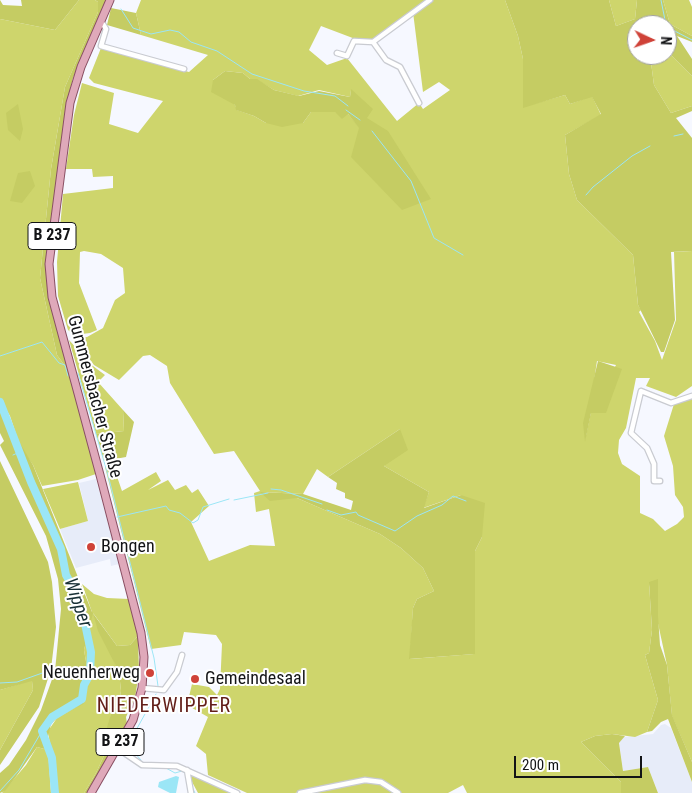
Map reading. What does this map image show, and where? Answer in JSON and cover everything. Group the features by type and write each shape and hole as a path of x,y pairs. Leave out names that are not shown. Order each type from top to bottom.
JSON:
{"main road":[{"name":"Gummersbacher Straße","path":"91,793 133,720 142,688 145,662 141,633 61,335 50,281 51,245 70,103 76,78 110,0"}],"street":[{"path":"336,53 347,56 354,41 373,42 430,0"},
{"path":"101,20 106,29 101,46 184,68"},
{"path":"373,42 386,60 400,66 419,103"},
{"path":"660,481 654,481 654,464 647,448 631,433 641,391 671,402 692,396"},
{"path":"142,688 164,690 177,672 182,656"},
{"path":"117,748 142,765 177,766 237,793"},
{"path":"187,770 191,793"},
{"path":"300,793 365,780 382,782 398,793"}],"shaded area":[{"path":"96,479 119,564 111,566 110,559 76,568 60,529 88,521 79,483"},
{"path":"665,724 671,728 692,782 692,793 658,793 648,767 623,771 619,742 624,737 653,734 661,725"}],"green space":[{"path":"0,0 3,5 22,6 21,0 79,0 55,30 0,19"},
{"path":"79,0 95,0 98,2 98,12 65,87 51,169 40,278 57,355 68,370 96,474 78,480 42,486 33,465 20,446 10,416 0,399 0,19 55,30"},
{"path":"95,0 107,0 73,78 66,106 47,262 48,294 68,370 57,355 40,278 51,169 65,87 98,12 98,2"},
{"path":"141,0 428,0 373,40 358,40 321,26 309,50 327,65 347,58 397,121 419,103 423,109 450,90 439,82 423,92 413,12 430,0 505,0 518,36 523,59 523,107 565,95 570,104 592,96 601,115 565,135 569,174 577,200 633,255 638,305 641,310 639,312 655,341 662,360 676,320 674,252 692,251 692,386 676,397 646,386 650,378 636,378 626,428 619,440 618,453 622,464 640,476 640,513 653,519 665,531 677,524 684,517 683,507 675,495 673,466 664,436 674,404 692,399 692,762 672,716 667,665 649,582 652,630 649,653 645,655 658,700 647,732 635,737 612,734 595,736 581,742 621,782 621,793 467,793 463,785 448,793 399,793 382,781 365,778 295,793 247,793 208,775 206,754 196,746 208,717 187,705 192,684 209,687 217,695 220,689 222,644 216,635 184,632 181,645 151,649 105,467 113,465 122,491 156,472 161,481 148,490 168,480 175,490 186,485 192,493 198,489 209,506 191,522 209,561 250,545 275,546 269,509 256,512 254,493 260,491 234,451 214,454 170,383 167,366 150,355 143,356 119,380 94,365 85,353 78,338 87,337 103,328 115,300 125,293 123,268 101,254 80,252 79,283 97,330 74,335 68,330 58,296 57,262 63,194 113,188 113,176 93,177 92,169 66,169 74,115 82,83 114,93 109,124 138,133 163,101 94,83 89,78 101,48 189,72 208,55 141,35 136,13","holes":["225,71 243,73 250,79 257,80 274,90 298,96 319,90 350,97 351,90 367,118 360,128 348,114 335,112 311,112 303,123 266,123 237,110 235,105 213,80","597,361 616,365 591,412 585,440","400,429 384,466 429,492 423,508 461,495 482,537 475,551 474,654 410,659 413,608 417,599 434,591 423,568 401,548 380,534 297,498 261,492 303,494 317,469 328,477"]},
{"path":"505,0 609,0 616,26 627,22 627,65 651,65 654,85 671,113 692,106 692,111 676,118 692,138 692,251 671,252 675,320 664,352 661,352 638,305 633,255 577,200 569,174 565,135 601,114 592,97 570,104 565,95 523,108 523,59 518,36"},
{"path":"609,0 637,0 635,15 627,15 627,22 616,26"},
{"path":"637,0 663,0 667,15 635,15"},
{"path":"663,0 689,0 692,7 692,36 677,28 677,15 667,15"},
{"path":"111,8 136,13 141,35 107,25"},
{"path":"677,28 692,36 692,42 677,36"},
{"path":"677,36 692,59 692,76 677,61"},
{"path":"677,61 692,76 692,106 671,113 654,85 651,65 677,65"},
{"path":"225,71 243,73 250,79 257,79 274,90 299,96 319,91 350,97 351,89 373,109 367,118 388,131 431,199 402,210 351,157 359,128 348,114 342,119 335,112 311,112 303,123 282,127 266,123 254,116 236,110 235,105 211,92 213,80"},
{"path":"18,104 23,129 20,141 8,130 6,113"},
{"path":"30,171 35,186 22,203 10,201 18,173"},
{"path":"69,340 93,366 105,375 98,382 123,410 124,431 96,434"},
{"path":"598,361 622,369 606,413 591,413 585,442 583,423"},
{"path":"0,410 33,465 93,613 84,650 89,679 83,704 57,718 51,724 48,737 44,741 48,750 37,747 5,791 0,793 0,773 9,765 26,740 41,710 55,671 61,609 58,579 46,536 0,445 4,441 0,433"},
{"path":"123,410 134,422 126,457 104,461 96,434 124,431"},
{"path":"400,429 408,450 384,466 429,492 424,508 461,495 485,503 482,537 475,551 475,654 409,659 413,608 417,599 434,591 423,568 401,548 380,534 297,498 270,501 260,492 303,494 351,510 353,501 345,498 345,493 336,489 337,483 328,477"},
{"path":"0,461 48,562 52,582 56,627 51,669 39,707 0,765 0,750 33,690 32,681 0,690"},
{"path":"78,482 88,521 60,529 43,489"},
{"path":"658,579 660,645 667,665 672,715 692,762 692,782 668,719 661,722 652,731 647,732 658,700 645,655 649,653 652,630 649,582"},
{"path":"82,584 94,594 107,598 129,599 138,636 130,645 117,646 93,613 119,672 121,691 119,702 111,714 108,747 84,793 57,793 48,731 57,718 82,704 89,679 84,650 92,612"},
{"path":"93,614 117,646 130,645 138,636 139,672 135,698 126,717 127,724 87,793 84,793 108,747 104,737 111,714 119,702 121,691 119,672 98,631"},
{"path":"32,680 33,690 0,750 0,690"},
{"path":"612,734 625,736 619,743 623,771 648,767 658,793 621,793 621,782 581,742 595,736"},
{"path":"37,747 48,750 51,793 2,793 26,765"},
{"path":"191,773 233,793 198,793 191,780"},
{"path":"365,782 380,784 394,793 306,793"}],"water":[{"path":"176,776 179,777 176,793 170,793 158,787 159,782"}],"waterway":[{"path":"661,0 664,15"},
{"path":"121,9 133,28 151,34 170,30 179,32 191,42 217,51 252,74 304,91 335,96 348,106"},
{"path":"677,32 692,40"},
{"path":"346,110 360,120"},
{"path":"372,131 411,181 434,238 463,255"},
{"path":"674,136 683,134"},
{"path":"586,195 593,187 632,156 650,146"},
{"path":"0,356 42,342 59,363 65,365 68,376"},
{"path":"78,373 108,475 154,658 158,686"},
{"name":"Wipper","path":"0,402 31,482 61,549 66,575 74,589 84,619 91,652 90,674 84,685 82,699 52,717 42,731 52,758 55,793"},
{"name":"Wipper","path":"13,455 20,452"},
{"path":"271,489 281,490 322,504"},
{"path":"234,500 268,493"},
{"path":"327,510 341,515 356,512 358,515 395,531 417,516 442,505 453,496 466,501"},
{"path":"117,517 166,506 169,510 180,513 193,523 198,520 203,507 229,499"},
{"path":"59,670 87,679"},
{"path":"0,683 17,682 48,671"},
{"path":"141,760 132,750 129,743 156,694"},
{"path":"0,791 19,770 42,731"},
{"path":"152,768 166,768 175,773 182,771 185,773"},
{"path":"192,787 195,793"}],"place":[{"name":"Bongen","path":"91,547"},
{"name":"Neuenherweg","path":"150,673"},
{"name":"Gemeindesaal","path":"195,679"}],"district":[{"name":"NIEDERWIPPER","path":"164,707"}]}
